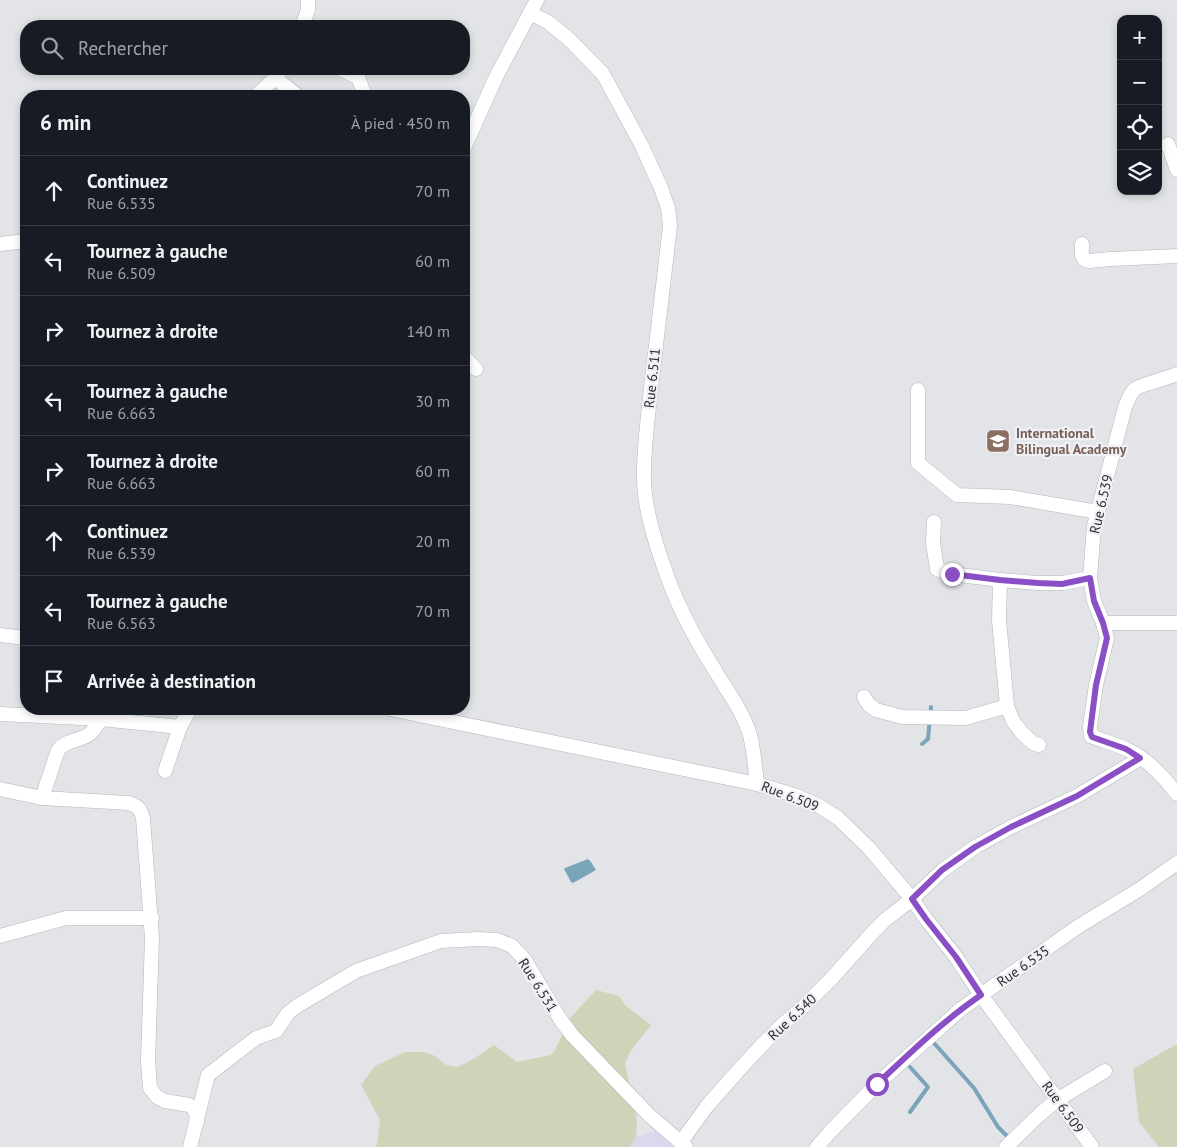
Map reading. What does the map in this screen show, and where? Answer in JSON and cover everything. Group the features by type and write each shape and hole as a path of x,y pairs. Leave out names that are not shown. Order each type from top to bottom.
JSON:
{"street":[{"path":"304,20 308,10 308,0"},
{"path":"470,135 496,77 537,0"},
{"name":"Rue 6.511","path":"530,13 548,22 570,40 603,74 642,146 668,208 670,226 645,447 644,484 650,516 672,589 692,633 742,714 750,734 757,784"},
{"path":"262,90 276,75"},
{"path":"280,75 293,90"},
{"path":"354,75 358,77 362,90"},
{"path":"1168,144 1177,170"},
{"path":"0,244 20,242"},
{"path":"1082,244 1082,256 1086,261 1177,256"},
{"path":"470,363 476,369"},
{"name":"Rue 6.539","path":"1140,758 1126,749 1092,737 1090,732 1096,685 1107,638 1094,601 1090,578 1094,526 1125,407 1130,395 1136,387 1177,374"},
{"path":"918,390 918,463 957,495 1010,496 1098,512"},
{"path":"934,522 933,543 937,569 952,574 1038,583 1062,584 1090,578"},
{"path":"1000,580 999,620 1007,706 1012,721 1022,734 1033,743 1039,745"},
{"path":"1103,623 1177,623"},
{"path":"0,635 20,637"},
{"path":"864,697 876,710 902,717 966,718 1007,706"},
{"path":"0,714 20,715"},
{"path":"20,715 101,719 180,727"},
{"path":"165,771 180,727 187,715"},
{"name":"Rue 6.509","path":"419,715 757,784 820,806 838,818 869,848 912,899 956,957 981,995 1092,1147"},
{"path":"42,798 58,750 66,743 86,736 93,731 101,719"},
{"path":"1140,758 1165,780 1177,794"},
{"name":"Rue 6.540","path":"684,1145 707,1106 736,1072 832,978 885,920 912,899 942,870 975,847 1011,827 1077,796 1140,758"},
{"path":"0,789 42,798 129,803 140,809 143,818 152,918 148,1061 150,1088 157,1097 165,1101 189,1105 193,1108 196,1113 197,1122 190,1147"},
{"name":"Rue 6.535","path":"817,1147 877,1084 961,1009 1079,926 1177,863"},
{"path":"0,936 66,918 152,918"},
{"name":"Rue 6.531","path":"197,1122 208,1075 256,1038 276,1031 288,1013 297,1006 356,971 441,941 478,939 497,940 512,946 525,960 560,1019 572,1035 649,1115 684,1145"},
{"path":"1006,1147 1057,1100 1105,1071"}],"shaded area":[{"path":"665,1128 685,1147 629,1147 636,1137"}],"green space":[{"path":"596,990 619,996 626,1006 651,1025 630,1052 625,1063 637,1119 636,1137 629,1147 375,1147 377,1145 380,1120 361,1085 375,1066 405,1052 424,1052 435,1056 446,1065 458,1067 494,1045 517,1062 551,1055 570,1018"},
{"path":"1177,1044 1177,1147 1159,1147 1139,1122 1133,1069"}],"water":[{"path":"588,859 596,870 573,883 571,882 564,869"}],"waterway":[{"path":"922,744 928,739 931,707"},
{"path":"934,1043 974,1088 998,1127 1008,1137"},
{"path":"910,1067 928,1087 910,1112"}],"place":[{"name":"International Bilingual Academy","path":"998,441"}],"route":[{"path":"877,1084 944,1023 981,995 956,957 912,899 942,870 975,847 1011,827 1077,796 1140,758 1126,749 1091,736 1090,726 1096,685 1107,638 1094,601 1090,578 1062,584 1000,580 952,574"}]}
